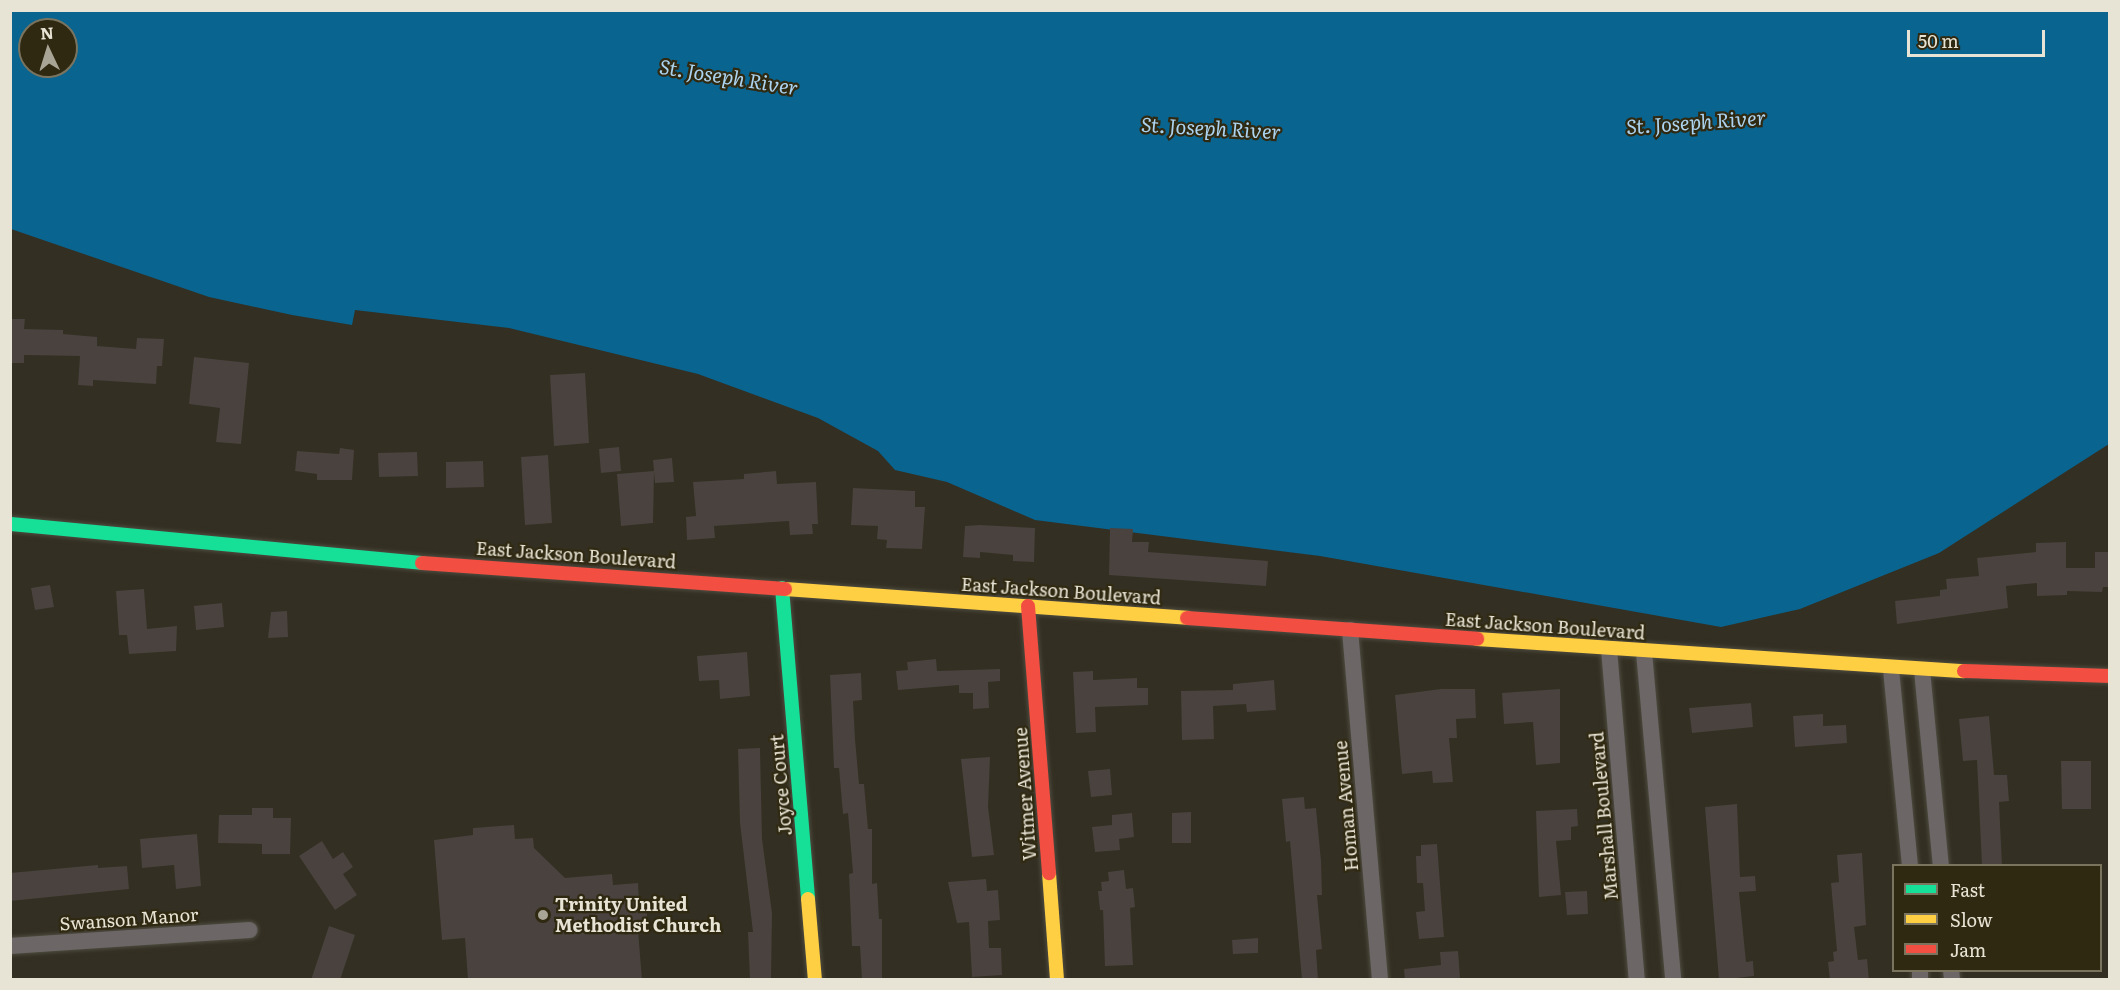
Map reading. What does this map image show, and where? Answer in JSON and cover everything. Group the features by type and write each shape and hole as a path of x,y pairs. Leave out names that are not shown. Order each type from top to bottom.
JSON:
{"main road":[{"name":"East Jackson Boulevard","path":"10,524 196,544 1644,652 1891,669 2109,676"},
{"name":"Joyce Court","path":"782,588 815,980"},
{"name":"Witmer Avenue","path":"1028,606 1057,980"}],"street":[{"name":"Homan Avenue","path":"1350,630 1380,980"},
{"name":"Marshall Boulevard","path":"1609,649 1637,980"},
{"path":"1644,652 1673,980"},
{"path":"1891,669 1910,864"},
{"path":"1922,670 1941,864"},
{"name":"Swanson Manor","path":"10,946 249,930"}],"water":[{"name":"St. Joseph River","path":"11,11 2109,11 2109,444 1939,553 1800,609 1721,627 1320,556 1035,520 947,482 895,470 878,451 818,418 698,374 509,328 355,310 352,325 209,297 11,229"}],"building":[{"path":"10,319 25,319 24,329 63,330 63,334 97,337 97,346 136,349 137,338 164,339 162,366 157,366 156,384 93,380 93,386 78,385 80,356 24,355 24,363 10,363"},
{"path":"194,357 249,363 241,444 216,442 220,408 189,404"},
{"path":"585,373 589,443 554,446 550,375"},
{"path":"619,447 621,471 601,473 599,449"},
{"path":"340,448 354,450 352,480 317,480 317,474 295,471 297,451 339,454"},
{"path":"417,452 418,476 379,477 378,453"},
{"path":"548,455 552,523 525,525 521,457"},
{"path":"672,458 674,482 655,483 653,460"},
{"path":"483,461 484,487 446,488 446,462"},
{"path":"654,471 653,523 621,526 617,474"},
{"path":"776,471 777,484 816,482 818,524 812,524 813,534 790,535 789,521 714,526 715,538 687,540 686,517 696,516 693,482 744,479 744,474"},
{"path":"853,488 915,491 915,507 925,507 922,549 886,548 887,540 877,539 878,526 851,525"},
{"path":"965,526 1035,528 1034,562 1013,561 1013,555 980,552 980,558 963,557"},
{"path":"1110,528 1133,529 1132,542 1149,542 1148,552 1268,561 1266,586 1109,575"},
{"path":"2066,542 2066,568 2095,568 2095,552 2109,552 2109,587 2103,587 2102,592 2067,591 2067,595 2037,596 2037,583 2006,586 2008,608 1897,624 1895,601 1940,596 1940,590 1947,589 1946,579 1979,576 1977,558 2036,552 2036,543"},
{"path":"50,585 54,607 35,610 31,588"},
{"path":"144,589 147,629 177,626 176,651 129,654 127,635 119,635 116,591"},
{"path":"222,603 224,627 196,630 194,606"},
{"path":"287,611 288,637 268,638 271,612"},
{"path":"747,652 750,696 720,699 719,680 699,681 697,656"},
{"path":"936,659 937,671 1000,669 1000,681 988,682 989,708 973,709 973,693 959,693 959,685 898,690 896,671 908,670 907,662"},
{"path":"1093,671 1093,680 1137,678 1137,688 1148,688 1148,705 1095,707 1096,732 1076,733 1073,672"},
{"path":"861,673 862,700 853,701 855,739 859,784 864,784 868,829 872,829 872,884 877,883 879,919 882,919 882,980 862,980 860,946 852,946 849,874 853,873 848,813 843,814 839,768 834,768 830,675"},
{"path":"1274,680 1276,710 1247,712 1246,704 1213,706 1214,739 1182,740 1181,691 1233,690 1233,684"},
{"path":"1441,689 1475,689 1476,718 1456,719 1457,738 1449,738 1453,782 1433,783 1432,771 1402,774 1395,695"},
{"path":"1560,689 1560,763 1536,765 1533,722 1504,724 1502,693"},
{"path":"1751,703 1753,727 1692,733 1689,708"},
{"path":"1823,714 1823,726 1846,725 1847,743 1795,747 1793,716"},
{"path":"1989,716 1994,775 2007,775 2009,801 1999,802 2002,864 1982,864 1977,760 1963,761 1959,719"},
{"path":"760,748 762,839 772,913 771,980 750,980 748,932 753,932 740,823 738,749"},
{"path":"990,757 988,807 994,855 972,857 961,759"},
{"path":"2061,761 2091,761 2091,809 2062,809"},
{"path":"1110,769 1112,795 1091,797 1088,771"},
{"path":"1304,797 1305,809 1316,808 1321,861 1322,895 1317,895 1322,949 1316,950 1318,980 1302,980 1290,841 1286,842 1282,799"},
{"path":"1737,804 1740,877 1755,876 1756,891 1739,892 1746,962 1753,961 1754,976 1719,980 1705,807"},
{"path":"252,808 273,808 273,818 291,818 290,854 262,854 262,844 218,843 219,815 252,815"},
{"path":"1577,809 1578,826 1571,827 1571,840 1556,841 1561,895 1539,897 1536,811"},
{"path":"1191,812 1191,843 1172,843 1172,813"},
{"path":"1132,813 1134,837 1119,839 1120,850 1095,852 1092,827 1112,825 1112,815"},
{"name":"Trinity United Methodist Church","path":"514,825 515,839 533,838 534,848 565,878 612,874 613,885 638,883 639,901 646,900 648,929 638,930 642,980 468,980 465,938 442,940 434,840 473,835 473,828"},
{"path":"197,834 201,886 176,889 174,865 142,868 140,839"},
{"path":"322,841 333,859 343,852 353,867 343,874 357,895 335,910 299,856"},
{"path":"1437,844 1444,937 1419,939 1416,912 1425,911 1423,883 1417,883 1416,856 1421,856 1421,845"},
{"path":"1862,853 1866,925 1854,927 1858,960 1867,959 1869,980 1830,980 1828,962 1834,961 1833,952 1837,951 1831,883 1839,882 1837,855"},
{"path":"98,865 98,868 127,866 129,889 10,901 10,873"},
{"path":"1124,870 1126,889 1133,888 1135,907 1130,908 1133,965 1105,966 1103,910 1100,910 1098,891 1102,891 1101,882 1109,881 1108,872"},
{"path":"986,879 987,891 998,890 1000,920 988,921 989,948 1001,948 1002,975 972,977 969,922 957,923 948,882"},
{"path":"1587,891 1588,914 1567,915 1565,892"},
{"path":"329,926 355,935 340,980 311,980"},
{"path":"1258,938 1258,953 1233,954 1232,940"},
{"path":"1458,951 1460,978 1405,980 1404,969 1441,965 1440,952"}],"traffic: fast":[{"path":"10,524 422,563"},
{"path":"782,588 808,899"}],"traffic: slow":[{"path":"785,589 1187,618"},
{"path":"1477,639 1964,671"},
{"path":"1049,873 1057,980"},
{"path":"808,899 815,980"}],"traffic: jam":[{"path":"422,563 785,589"},
{"path":"1028,606 1049,873"},
{"path":"1187,618 1477,639"},
{"path":"1964,671 2110,676"}],"place":[{"name":"Trinity United Methodist Church","path":"543,915"}]}
